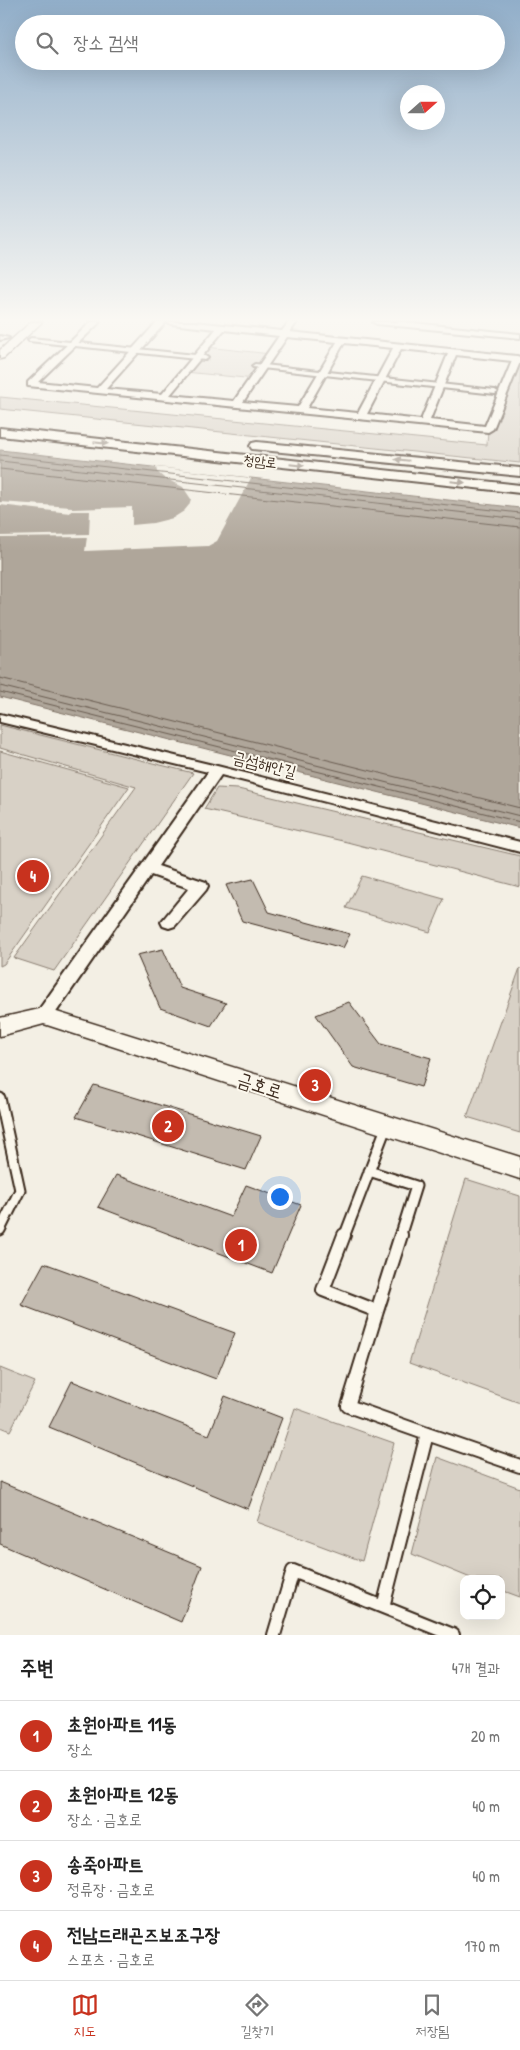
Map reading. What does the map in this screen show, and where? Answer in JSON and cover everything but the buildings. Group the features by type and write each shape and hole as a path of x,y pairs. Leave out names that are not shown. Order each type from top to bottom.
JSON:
{"main road":[{"path":"0,419 166,436"},
{"name":"청암로","path":"0,432 520,489"},
{"name":"청암로","path":"244,444 520,472"}],"street":[{"path":"178,398 488,429 501,398"},
{"path":"237,404 240,398"},
{"path":"301,410 308,398"},
{"path":"361,416 370,398"},
{"path":"424,423 434,398"},
{"name":"금섬해안길","path":"0,718 217,770 520,847"},
{"path":"0,1028 44,1016 217,770"},
{"path":"148,868 200,886 170,922"},
{"name":"금호로","path":"44,1016 520,1168"}],"lane":[{"path":"0,1098 20,1190 0,1230"},
{"path":"377,1311 323,1290 387,1125"},
{"path":"370,1171 416,1186 348,1406 520,1466"},
{"path":"383,1607 427,1434"},
{"path":"274,1635 293,1571 453,1635"}],"shaded area":[{"path":"0,398 487,445 488,429 502,398 520,398 520,463 0,409"},
{"path":"0,725 193,773 54,971 14,958 136,787 0,748"},
{"path":"0,751 129,787 4,964 0,966"},
{"path":"217,788 238,789 520,856 520,887 347,842 204,809"},
{"path":"362,876 444,899 430,932 346,908"},
{"path":"520,968 520,1133 467,1117"},
{"path":"466,1179 520,1196 520,1403 409,1363"},
{"path":"0,1368 35,1382 10,1431 0,1427"},
{"path":"295,1408 394,1443 362,1561 257,1522"},
{"path":"437,1457 520,1488 520,1597 505,1591 505,1575 463,1575 412,1554"}],"water":[{"path":"0,450 520,508 520,828 0,697"}],"pier":[{"path":"156,467 251,478 217,541 208,546 85,551 87,537 0,538 0,536 89,534 90,511 71,511 70,513 0,505 0,502 72,507 72,509 132,507 132,525 153,523 173,518 184,511 191,499 183,487 164,478 157,472"}],"place":[{"name":"전남드래곤즈보조구장","path":"33,876"},
{"name":"송죽아파트","path":"315,1085"},
{"name":"초원아파트 12동","path":"168,1126"},
{"name":"초원아파트 11동","path":"241,1245"}]}
